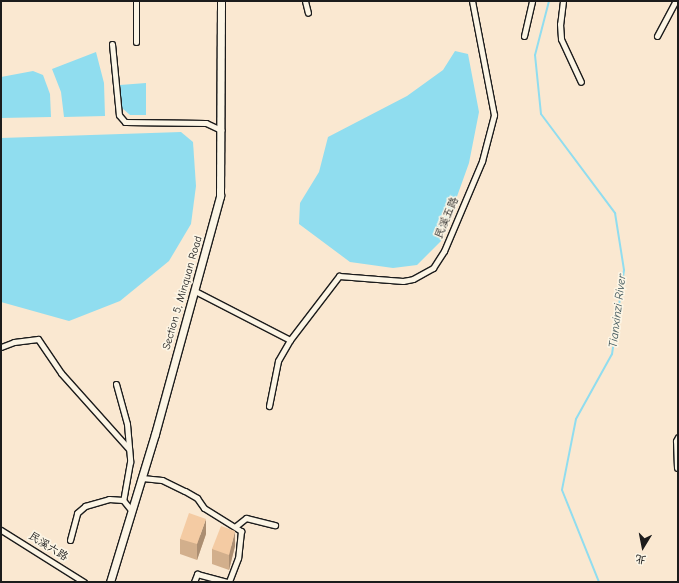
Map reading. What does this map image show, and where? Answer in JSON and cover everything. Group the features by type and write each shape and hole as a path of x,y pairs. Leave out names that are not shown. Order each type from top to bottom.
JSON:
{"street":[{"path":"136,1 136,42"},
{"name":"Section 5, Minquan Road","path":"110,582 142,478 195,291 220,196 221,1"},
{"path":"305,1 308,13"},
{"name":"民溪五路","path":"269,406 278,361 290,340 339,276 402,281 413,279 433,268 444,251 482,161 494,115 472,1"},
{"path":"524,36 532,1"},
{"path":"563,1 560,24 561,39 581,82"},
{"path":"658,36 676,1"},
{"path":"112,44 119,116 125,122 206,123 221,130"},
{"path":"195,291 290,340"},
{"path":"1,347 14,342 38,339 61,373 129,449"},
{"path":"116,384 124,411 130,462 123,500"},
{"path":"677,468 676,441 678,437"},
{"path":"142,478 162,480 185,491 197,498 204,508 236,526 241,531 240,547 229,582"},
{"path":"70,540 77,513 85,506 109,499 123,500 132,511"},
{"path":"236,526 246,518 275,525"},
{"name":"民溪六路","path":"1,530 84,582"},
{"path":"194,582 197,574 226,582"}],"water":[{"path":"455,51 468,54 479,112 469,163 441,241 417,265 393,268 350,262 299,224 300,203 319,172 328,137 407,96 443,70"},
{"path":"96,52 104,83 105,116 64,117 61,92 52,69"},
{"path":"33,71 43,75 50,94 51,117 1,118 1,77"},
{"path":"146,83 146,115 130,115 122,108 120,85"},
{"path":"181,132 193,142 196,186 191,224 169,261 120,301 69,321 1,302 1,138"}],"building":[{"path":"189,513 206,519 197,544 180,539"},
{"path":"221,526 235,531 229,555 212,549"}],"waterway":[{"name":"Tianxinzi River","path":"549,1 535,55 541,114 615,213 624,270 612,354 576,419 562,490 599,582"}]}
